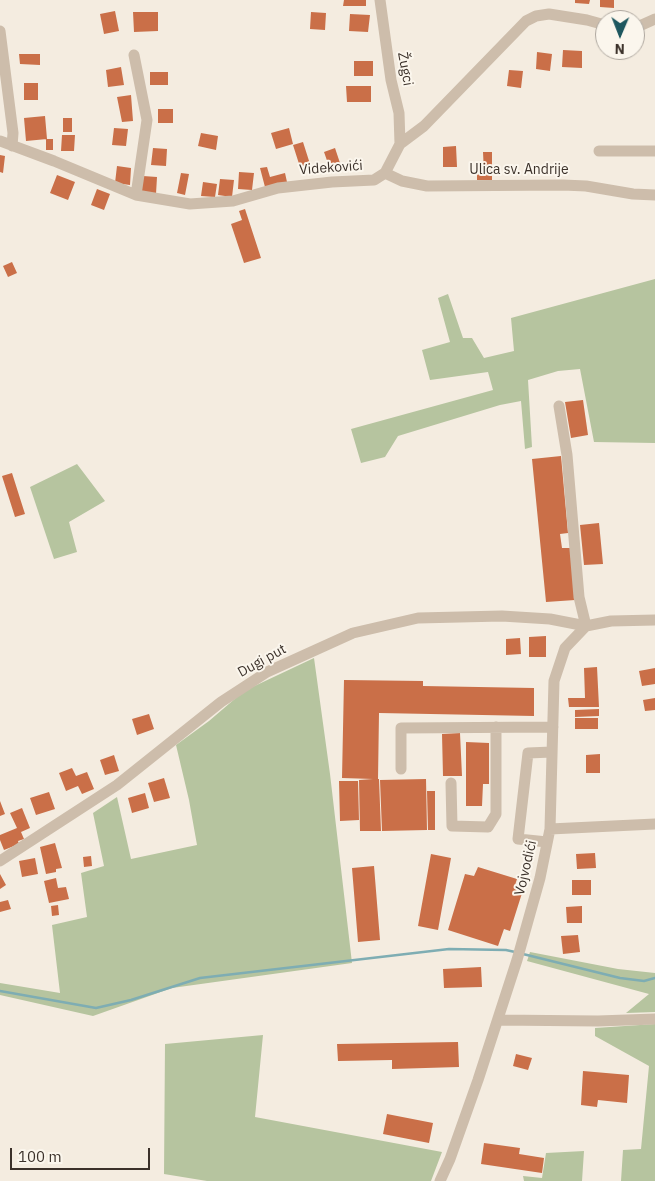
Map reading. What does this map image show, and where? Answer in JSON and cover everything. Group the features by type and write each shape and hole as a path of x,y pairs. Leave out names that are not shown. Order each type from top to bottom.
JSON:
{"street":[{"name":"Žugci","path":"380,0 388,62 399,113 400,144"},
{"path":"385,173 400,144 424,126 526,21 536,16 549,14 595,22"},
{"path":"0,31 13,133 12,146"},
{"path":"134,55 147,120 136,196"},
{"name":"Videkovići","path":"0,141 54,161 136,196 190,204 233,201 278,188 374,180 385,173"},
{"path":"599,151 655,151"},
{"name":"Ulica sv. Andrije","path":"385,173 402,181 428,186 563,185 655,195"},
{"path":"560,406 567,455 579,597 586,626 611,621 655,620"},
{"name":"Dugi put","path":"0,861 117,785 221,702 266,672 353,633 418,618 502,616 550,619 586,626"},
{"name":"Vojvodići","path":"440,1181 459,1136 522,944 550,829 554,681 565,648 586,626"},
{"path":"451,783 452,826 488,827 496,814 496,727"},
{"path":"401,769 401,728 553,727"},
{"path":"547,842 518,839 528,753 552,752"},
{"path":"550,829 655,824"},
{"path":"498,1020 598,1021 655,1019"}],"green space":[{"path":"655,279 655,443 594,442 580,369 558,371 528,380 532,447 525,449 521,401 500,405 398,436 385,457 361,463 351,429 493,390 488,372 430,380 422,350 450,342 438,298 448,294 463,338 472,338 484,358 514,351 511,318"},
{"path":"77,464 105,501 69,522 77,552 54,559 30,487"},
{"path":"314,658 330,774 352,963 172,988 93,1016 0,995 0,983 60,993 52,925 87,917 81,873 104,866 93,813 117,797 131,859 197,845 176,745 209,721 244,691"},
{"path":"530,952 618,969 655,973 655,1012 626,1013 649,994 527,961"},
{"path":"655,1024 655,1181 621,1181 623,1150 641,1149 649,1066 595,1036 595,1028"},
{"path":"263,1035 255,1117 442,1152 431,1181 207,1181 164,1174 165,1044"},
{"path":"584,1151 582,1181 524,1181 523,1176 542,1178 546,1153"}],"building":[{"path":"344,0 366,0 366,6 343,6"},
{"path":"575,0 590,0 589,4 575,3"},
{"path":"600,0 614,0 614,8 600,7"},
{"path":"115,11 119,31 104,34 100,14"},
{"path":"133,12 158,12 158,31 134,32"},
{"path":"311,12 326,13 325,30 310,29"},
{"path":"350,14 370,15 368,32 349,31"},
{"path":"563,50 582,51 582,68 562,67"},
{"path":"537,52 552,54 550,71 536,69"},
{"path":"19,54 40,54 40,65 20,64"},
{"path":"354,61 373,61 373,76 354,76"},
{"path":"121,67 124,85 108,87 106,70"},
{"path":"509,70 523,71 521,88 507,86"},
{"path":"150,72 168,72 168,85 150,85"},
{"path":"24,83 38,83 38,100 24,100"},
{"path":"346,86 371,86 371,102 347,102"},
{"path":"131,95 133,121 122,122 117,97"},
{"path":"158,109 173,109 173,123 158,123"},
{"path":"45,116 47,139 26,141 24,118"},
{"path":"63,118 72,118 72,132 63,132"},
{"path":"114,128 128,129 126,146 112,145"},
{"path":"289,128 293,144 276,149 271,133"},
{"path":"201,133 218,136 216,150 198,146"},
{"path":"62,135 75,135 74,151 61,151"},
{"path":"46,139 53,139 53,150 46,150"},
{"path":"303,142 310,164 300,167 293,145"},
{"path":"456,146 457,167 443,167 443,147"},
{"path":"153,148 167,149 166,166 151,165"},
{"path":"335,148 341,166 330,169 324,152"},
{"path":"483,152 492,152 492,180 477,180 477,173 484,173"},
{"path":"0,155 5,156 3,173 0,172"},
{"path":"117,166 131,168 130,185 115,183"},
{"path":"267,167 270,177 285,173 287,182 265,187 260,168"},
{"path":"239,172 254,173 252,190 238,189"},
{"path":"181,173 189,174 185,195 177,193"},
{"path":"57,175 75,182 68,200 50,193"},
{"path":"143,176 157,177 156,194 141,193"},
{"path":"220,179 234,180 232,197 218,195"},
{"path":"203,182 217,184 215,197 201,196"},
{"path":"97,189 110,194 104,210 91,205"},
{"path":"245,209 261,258 244,263 231,224 242,220 239,211"},
{"path":"12,262 17,273 8,277 3,266"},
{"path":"583,400 588,435 571,438 565,402"},
{"path":"561,456 568,533 560,534 562,548 570,548 575,600 546,602 532,459"},
{"path":"12,473 25,514 15,517 2,476"},
{"path":"599,523 603,564 584,565 580,525"},
{"path":"546,636 546,657 529,657 529,637"},
{"path":"520,638 521,654 506,655 506,639"},
{"path":"597,667 599,707 569,707 568,698 585,698 584,668"},
{"path":"655,668 655,684 642,686 639,671"},
{"path":"344,680 423,681 423,686 534,688 534,716 379,713 378,779 381,831 360,831 359,780 373,779 342,778"},
{"path":"655,698 655,710 645,711 643,700"},
{"path":"599,709 599,716 575,717 575,710"},
{"path":"149,714 154,729 137,735 132,719"},
{"path":"575,718 598,718 598,729 575,729"},
{"path":"460,733 462,776 443,776 442,734"},
{"path":"466,742 489,743 489,784 483,784 482,806 466,806"},
{"path":"600,754 600,773 586,773 586,755"},
{"path":"114,755 119,771 105,775 100,760"},
{"path":"72,768 76,776 87,772 94,789 82,794 78,786 66,791 59,773"},
{"path":"164,778 170,798 154,802 148,783"},
{"path":"426,779 427,830 382,831 380,780"},
{"path":"339,781 358,781 359,820 340,821"},
{"path":"427,791 435,791 435,830 428,830"},
{"path":"49,792 55,809 36,815 30,798"},
{"path":"145,793 149,808 132,813 128,798"},
{"path":"0,801 5,814 0,816"},
{"path":"22,808 30,828 21,832 24,839 18,841 19,844 4,850 0,835 17,828 10,813"},
{"path":"55,843 62,868 56,869 56,872 46,874 40,847"},
{"path":"595,853 596,868 577,869 576,854"},
{"path":"431,854 451,858 438,930 418,926"},
{"path":"91,856 92,866 84,867 83,857"},
{"path":"35,858 38,874 22,877 19,861"},
{"path":"374,866 380,940 358,942 352,868"},
{"path":"478,867 517,879 514,888 523,890 510,931 504,929 498,946 448,930 465,874 474,876"},
{"path":"0,874 6,885 0,889"},
{"path":"56,878 58,888 66,887 69,899 49,903 44,881"},
{"path":"572,880 591,880 591,895 572,895"},
{"path":"8,900 11,909 0,912 0,902"},
{"path":"58,905 59,915 52,916 51,906"},
{"path":"582,906 582,923 567,923 566,907"},
{"path":"578,935 580,952 563,954 561,936"},
{"path":"481,967 482,987 444,988 443,969"},
{"path":"458,1042 459,1067 392,1069 392,1060 338,1061 337,1044"},
{"path":"516,1054 532,1058 528,1070 513,1066"},
{"path":"583,1071 629,1075 627,1103 598,1100 597,1107 581,1105"},
{"path":"387,1114 433,1123 429,1143 383,1134"},
{"path":"484,1143 520,1148 519,1154 544,1158 542,1173 481,1164"}],"waterway":[{"path":"0,991 96,1008 131,1000 200,978 449,949 506,950 515,952"},
{"path":"523,954 620,978 644,981 655,978"}]}
